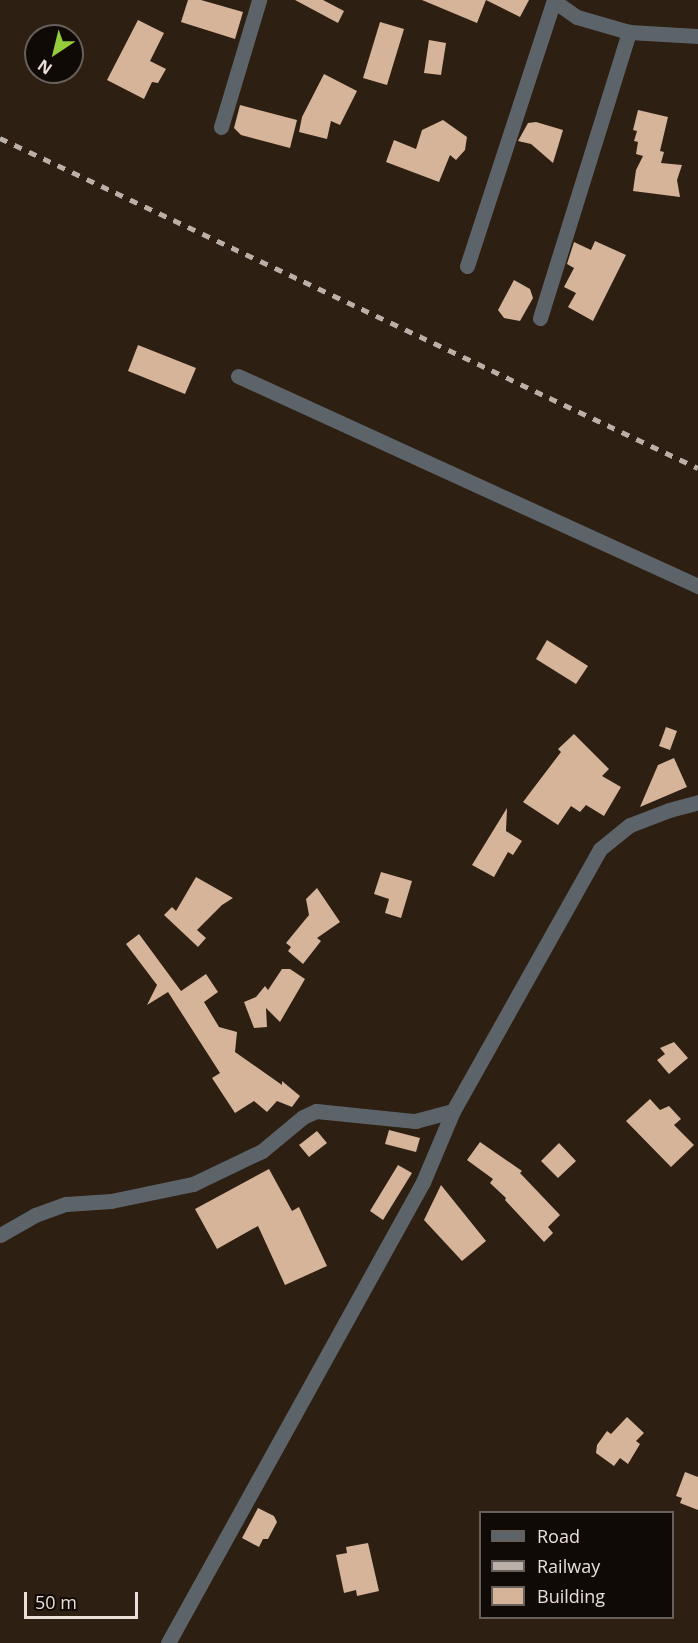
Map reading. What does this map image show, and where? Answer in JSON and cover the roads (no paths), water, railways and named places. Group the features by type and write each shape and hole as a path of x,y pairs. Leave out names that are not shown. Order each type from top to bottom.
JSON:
{"street":[{"path":"221,127 259,0"},
{"path":"467,266 554,0 577,17 629,32 698,36"},
{"path":"540,318 629,32"},
{"path":"238,376 698,586"},
{"path":"168,1643 423,1182 453,1112 600,849 630,825 698,802"},
{"path":"0,1235 35,1215 66,1204 111,1201 193,1184 262,1151 303,1117 316,1111 415,1121 453,1112"}],"railway":[{"path":"0,138 698,468"}]}
